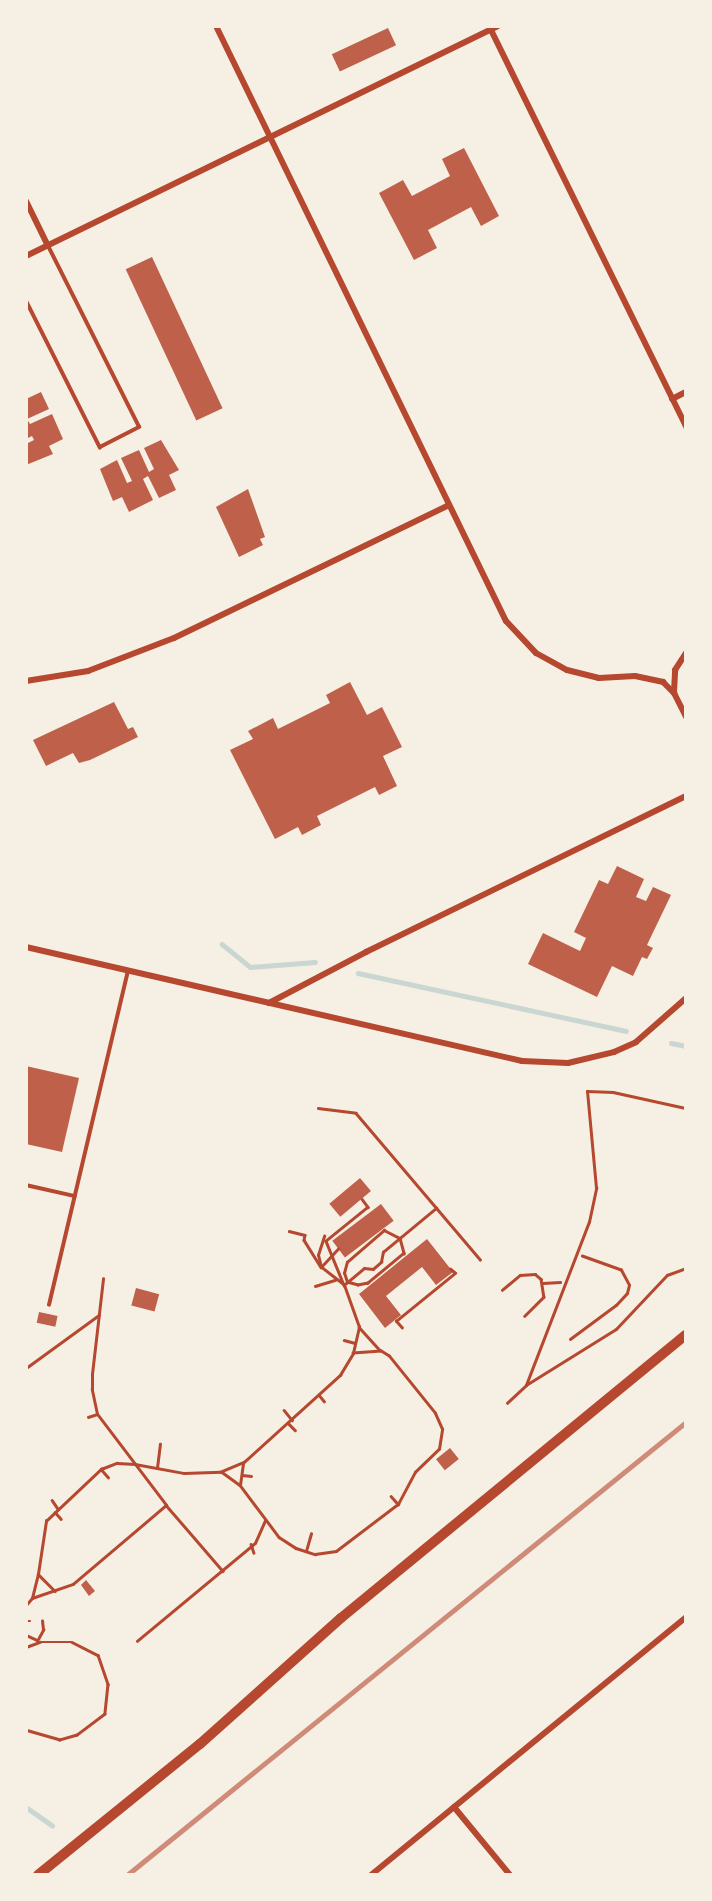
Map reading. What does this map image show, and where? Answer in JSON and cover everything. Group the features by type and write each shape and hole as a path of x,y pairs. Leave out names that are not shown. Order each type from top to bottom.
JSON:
{"main road":[{"path":"38,1875 200,1744 341,1618 686,1335"}],"street":[{"path":"216,26 498,608 526,645 550,662 576,673 599,678 649,677 663,682 674,694 686,717"},
{"path":"26,256 498,26"},
{"path":"490,28 686,427"},
{"path":"26,201 48,246"},
{"path":"672,399 686,392"},
{"path":"26,681 88,671 174,638 449,505"},
{"path":"674,694 675,670 686,653"},
{"path":"269,1003 366,951 686,796"},
{"path":"26,947 522,1061 568,1063 614,1052 636,1042 686,998"},
{"path":"371,1875 686,1617"},
{"path":"454,1807 510,1875"}],"lane":[{"path":"26,300 100,447 139,427 48,246"},
{"path":"49,1304 128,971"},
{"path":"26,1185 75,1196"}],"path":[{"path":"526,1385 589,1222 596,1188 587,1090 613,1092 686,1108"},
{"path":"318,1108 356,1113 480,1259"},
{"path":"220,1472 240,1485 279,1537 306,1551 336,1551 398,1504 415,1472 439,1449 442,1429 435,1413 359,1327 345,1283 326,1241 368,1207 362,1199"},
{"path":"345,1283 364,1268 373,1269 381,1262 383,1252 436,1208"},
{"path":"289,1231 305,1235 304,1240 321,1267 335,1280 345,1283 358,1285 368,1283 404,1253 400,1238 384,1230 347,1262 345,1283"},
{"path":"321,1267 318,1255 324,1236"},
{"path":"321,1267 338,1249"},
{"path":"570,1339 616,1305 627,1293 629,1285 621,1270 582,1256"},
{"path":"508,1403 526,1385 616,1329 667,1275 686,1268"},
{"path":"402,1328 396,1321 455,1273 450,1269"},
{"path":"502,1290 520,1275 535,1274 543,1283 544,1297 525,1317"},
{"path":"103,1279 92,1390 97,1414 166,1505 223,1572"},
{"path":"315,1286 335,1280"},
{"path":"543,1283 560,1282"},
{"path":"26,1368 99,1315"},
{"path":"26,1605 32,1598 38,1574 46,1521 101,1469 117,1464 135,1464 184,1473 220,1472 244,1462 340,1375 353,1353 359,1327"},
{"path":"344,1340 355,1343"},
{"path":"353,1353 381,1351"},
{"path":"318,1395 324,1401"},
{"path":"284,1410 292,1420"},
{"path":"88,1417 97,1414"},
{"path":"288,1423 295,1430"},
{"path":"157,1468 160,1444"},
{"path":"240,1485 244,1462"},
{"path":"101,1469 108,1477"},
{"path":"242,1475 251,1476"},
{"path":"228,1483 230,1478"},
{"path":"391,1496 398,1504"},
{"path":"52,1500 61,1519"},
{"path":"32,1598 73,1584 166,1505"},
{"path":"136,1641 255,1543 265,1521"},
{"path":"306,1551 311,1534"},
{"path":"251,1545 254,1553"},
{"path":"38,1574 55,1591"},
{"path":"26,1647 38,1641 43,1630 42,1621"},
{"path":"26,1635 38,1641 72,1642 98,1655 108,1684 105,1714 77,1735 60,1740 26,1730"}],"building":[{"path":"388,28 396,45 340,71 332,54"},
{"path":"464,148 499,216 481,226 471,207 428,230 437,248 414,260 379,193 403,180 412,196 450,176 442,159"},
{"path":"152,257 223,408 196,421 126,269"},
{"path":"41,392 49,409 27,419 30,424 52,414 63,439 49,446 53,454 26,465 26,444 34,440 32,436 26,439 26,399"},
{"path":"161,440 179,470 169,475 176,490 159,498 148,476 143,479 153,500 129,512 122,497 113,501 100,469 117,460 127,483 132,481 121,458 139,450 149,472 154,469 144,448"},
{"path":"248,489 265,537 260,539 263,545 239,557 216,507"},
{"path":"350,682 367,715 382,707 402,747 383,756 397,786 379,795 375,787 317,816 321,825 302,835 298,827 275,839 230,750 253,739 248,731 273,718 278,729 330,703 326,695"},
{"path":"114,702 128,729 133,727 138,737 90,760 79,763 73,753 46,766 33,740"},
{"path":"617,866 644,879 636,897 646,901 653,887 671,895 647,945 653,948 647,959 642,957 633,976 612,966 597,997 528,964 543,933 580,951 586,938 574,932 599,880 608,884"},
{"path":"26,1066 79,1078 62,1152 26,1144"},
{"path":"360,1178 371,1191 340,1217 329,1204"},
{"path":"381,1204 394,1221 345,1257 332,1241"},
{"path":"427,1239 453,1272 436,1285 422,1267 386,1296 401,1315 385,1328 359,1294"},
{"path":"136,1288 159,1294 155,1312 131,1305"},
{"path":"39,1312 58,1316 55,1327 37,1323"},
{"path":"450,1448 459,1459 445,1470 436,1459"},
{"path":"86,1580 95,1591 89,1596 81,1585"}],"waterway":[{"path":"222,944 250,967 315,962"},
{"path":"358,973 626,1031"},
{"path":"671,1043 686,1046"},
{"path":"26,1807 52,1825"}],"railway":[{"path":"127,1875 686,1422"}]}
